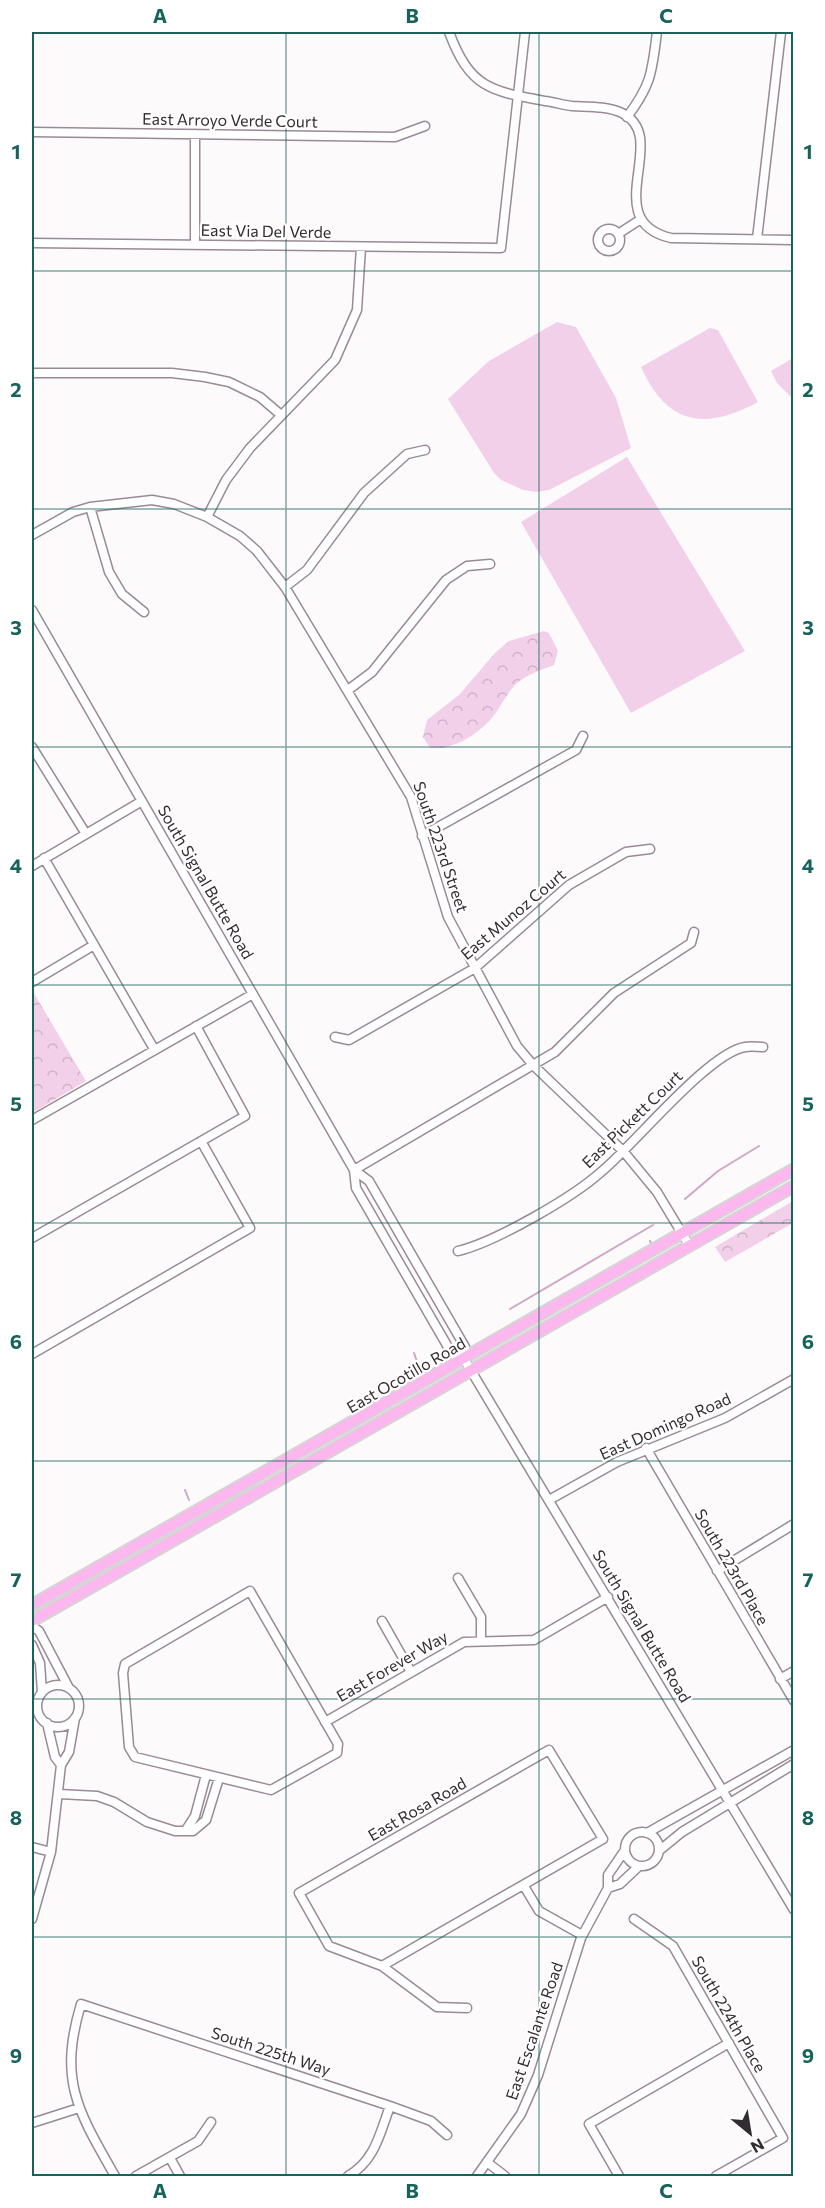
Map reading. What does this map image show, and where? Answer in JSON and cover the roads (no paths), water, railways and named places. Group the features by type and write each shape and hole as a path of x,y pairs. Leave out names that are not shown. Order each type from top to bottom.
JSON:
{"main road":[{"name":"East Ocotillo Road","path":"32,1605 794,1169"},
{"name":"East Ocotillo Road","path":"32,1621 794,1186"}],"street":[{"path":"449,32 462,60 482,83 518,98 608,109 627,117 639,134 641,144 635,199 641,219 657,235 671,238 794,240"},
{"path":"518,98 525,32"},
{"path":"627,117 648,87 652,76 657,32"},
{"path":"757,239 781,32"},
{"name":"East Via Del Verde","path":"32,243 501,248 518,98"},
{"name":"East Arroyo Verde Court","path":"32,132 395,137 425,126"},
{"path":"195,134 195,245"},
{"path":"618,234 641,219"},
{"path":"207,517 235,466 280,415 321,377 335,360 348,335 357,310 362,247"},
{"path":"32,373 172,373 205,377 229,382 260,398 280,415"},
{"path":"285,587 307,570 364,493 407,454 425,450"},
{"name":"South 223rd Street","path":"32,535 73,512 90,507 152,500 174,504 207,517 233,531 257,551 285,587 411,797 448,917 517,1046 533,1065 624,1152 657,1192 689,1245"},
{"path":"90,507 109,572 123,594 144,612"},
{"path":"348,690 372,672 446,580 467,566 490,564"},
{"name":"South Signal Butte Road","path":"32,610 354,1170 356,1188 452,1354 464,1359"},
{"path":"422,836 576,750 583,736"},
{"path":"32,747 86,834"},
{"path":"32,866 142,801"},
{"name":"East Munoz Court","path":"335,1037 349,1040 475,968 569,885 626,852 650,849"},
{"path":"44,858 154,1049"},
{"path":"354,1170 555,1052 614,993 690,943 694,932"},
{"path":"32,982 94,945"},
{"path":"32,1120 253,994"},
{"path":"32,1238 245,1116 196,1026"},
{"name":"East Pickett Court","path":"458,1251 478,1246 579,1189 624,1152 701,1073 744,1047 764,1047"},
{"path":"32,1354 250,1228 201,1141"},
{"name":"South Signal Butte Road","path":"354,1170 369,1181 465,1347 464,1359 794,1910"},
{"name":"East Domingo Road","path":"549,1500 646,1448 724,1418 794,1379"},
{"name":"South 223rd Place","path":"646,1448 794,1701"},
{"path":"717,1571 794,1524"},
{"path":"458,1578 481,1617 481,1640"},
{"path":"250,1590 325,1722 338,1750 335,1755 273,1790 206,1775 132,1754 123,1668 129,1660 250,1590"},
{"name":"East Forever Way","path":"325,1722 465,1642 534,1640 608,1598"},
{"path":"382,1621 411,1672"},
{"path":"32,1626 39,1631 78,1701 69,1752 61,1765 51,1852 32,1919"},
{"path":"32,1644 40,1663 42,1692 37,1708 47,1723 56,1757 61,1765"},
{"path":"780,1679 794,1671"},
{"path":"42,1692 55,1685 69,1688"},
{"path":"47,1723 58,1726 75,1718"},
{"name":"East Rosa Road","path":"382,1966 329,1946 299,1893 549,1750 603,1839 524,1886"},
{"name":"East Escalante Road","path":"477,2176 521,2114 538,2075 582,1935 608,1888 608,1875 625,1850 631,1836 647,1833 794,1750"},
{"name":"East Escalante Road","path":"608,1888 620,1884 638,1867 653,1863 660,1850 682,1832 794,1764"},
{"path":"186,1830 195,1816 206,1775"},
{"path":"59,1794 97,1796 114,1802 147,1822 175,1831 197,1829 206,1820 219,1778"},
{"path":"647,1833 655,1837 660,1850"},
{"path":"32,1847 51,1852"},
{"path":"625,1850 627,1859 638,1867"},
{"path":"467,2008 437,2007 382,1966 524,1886 539,1911 582,1935"},
{"name":"South 224th Place","path":"634,1919 673,1946 783,2138 716,2176"},
{"name":"South 225th Way","path":"79,2108 70,2070 72,2035 81,2004 390,2106 431,2121 447,2135"},
{"path":"620,2176 589,2124 729,2043"},
{"path":"348,2176 363,2173 390,2106"},
{"path":"32,2123 79,2108 115,2176"},
{"path":"136,2176 198,2141 211,2122"},
{"path":"170,2158 180,2176"},
{"path":"488,2163 505,2176"}],"waterway":[{"path":"685,1199 718,1171 759,1146"},
{"path":"510,1309 653,1225"},
{"path":"414,1353 421,1373"},
{"path":"185,1490 189,1500"}]}
